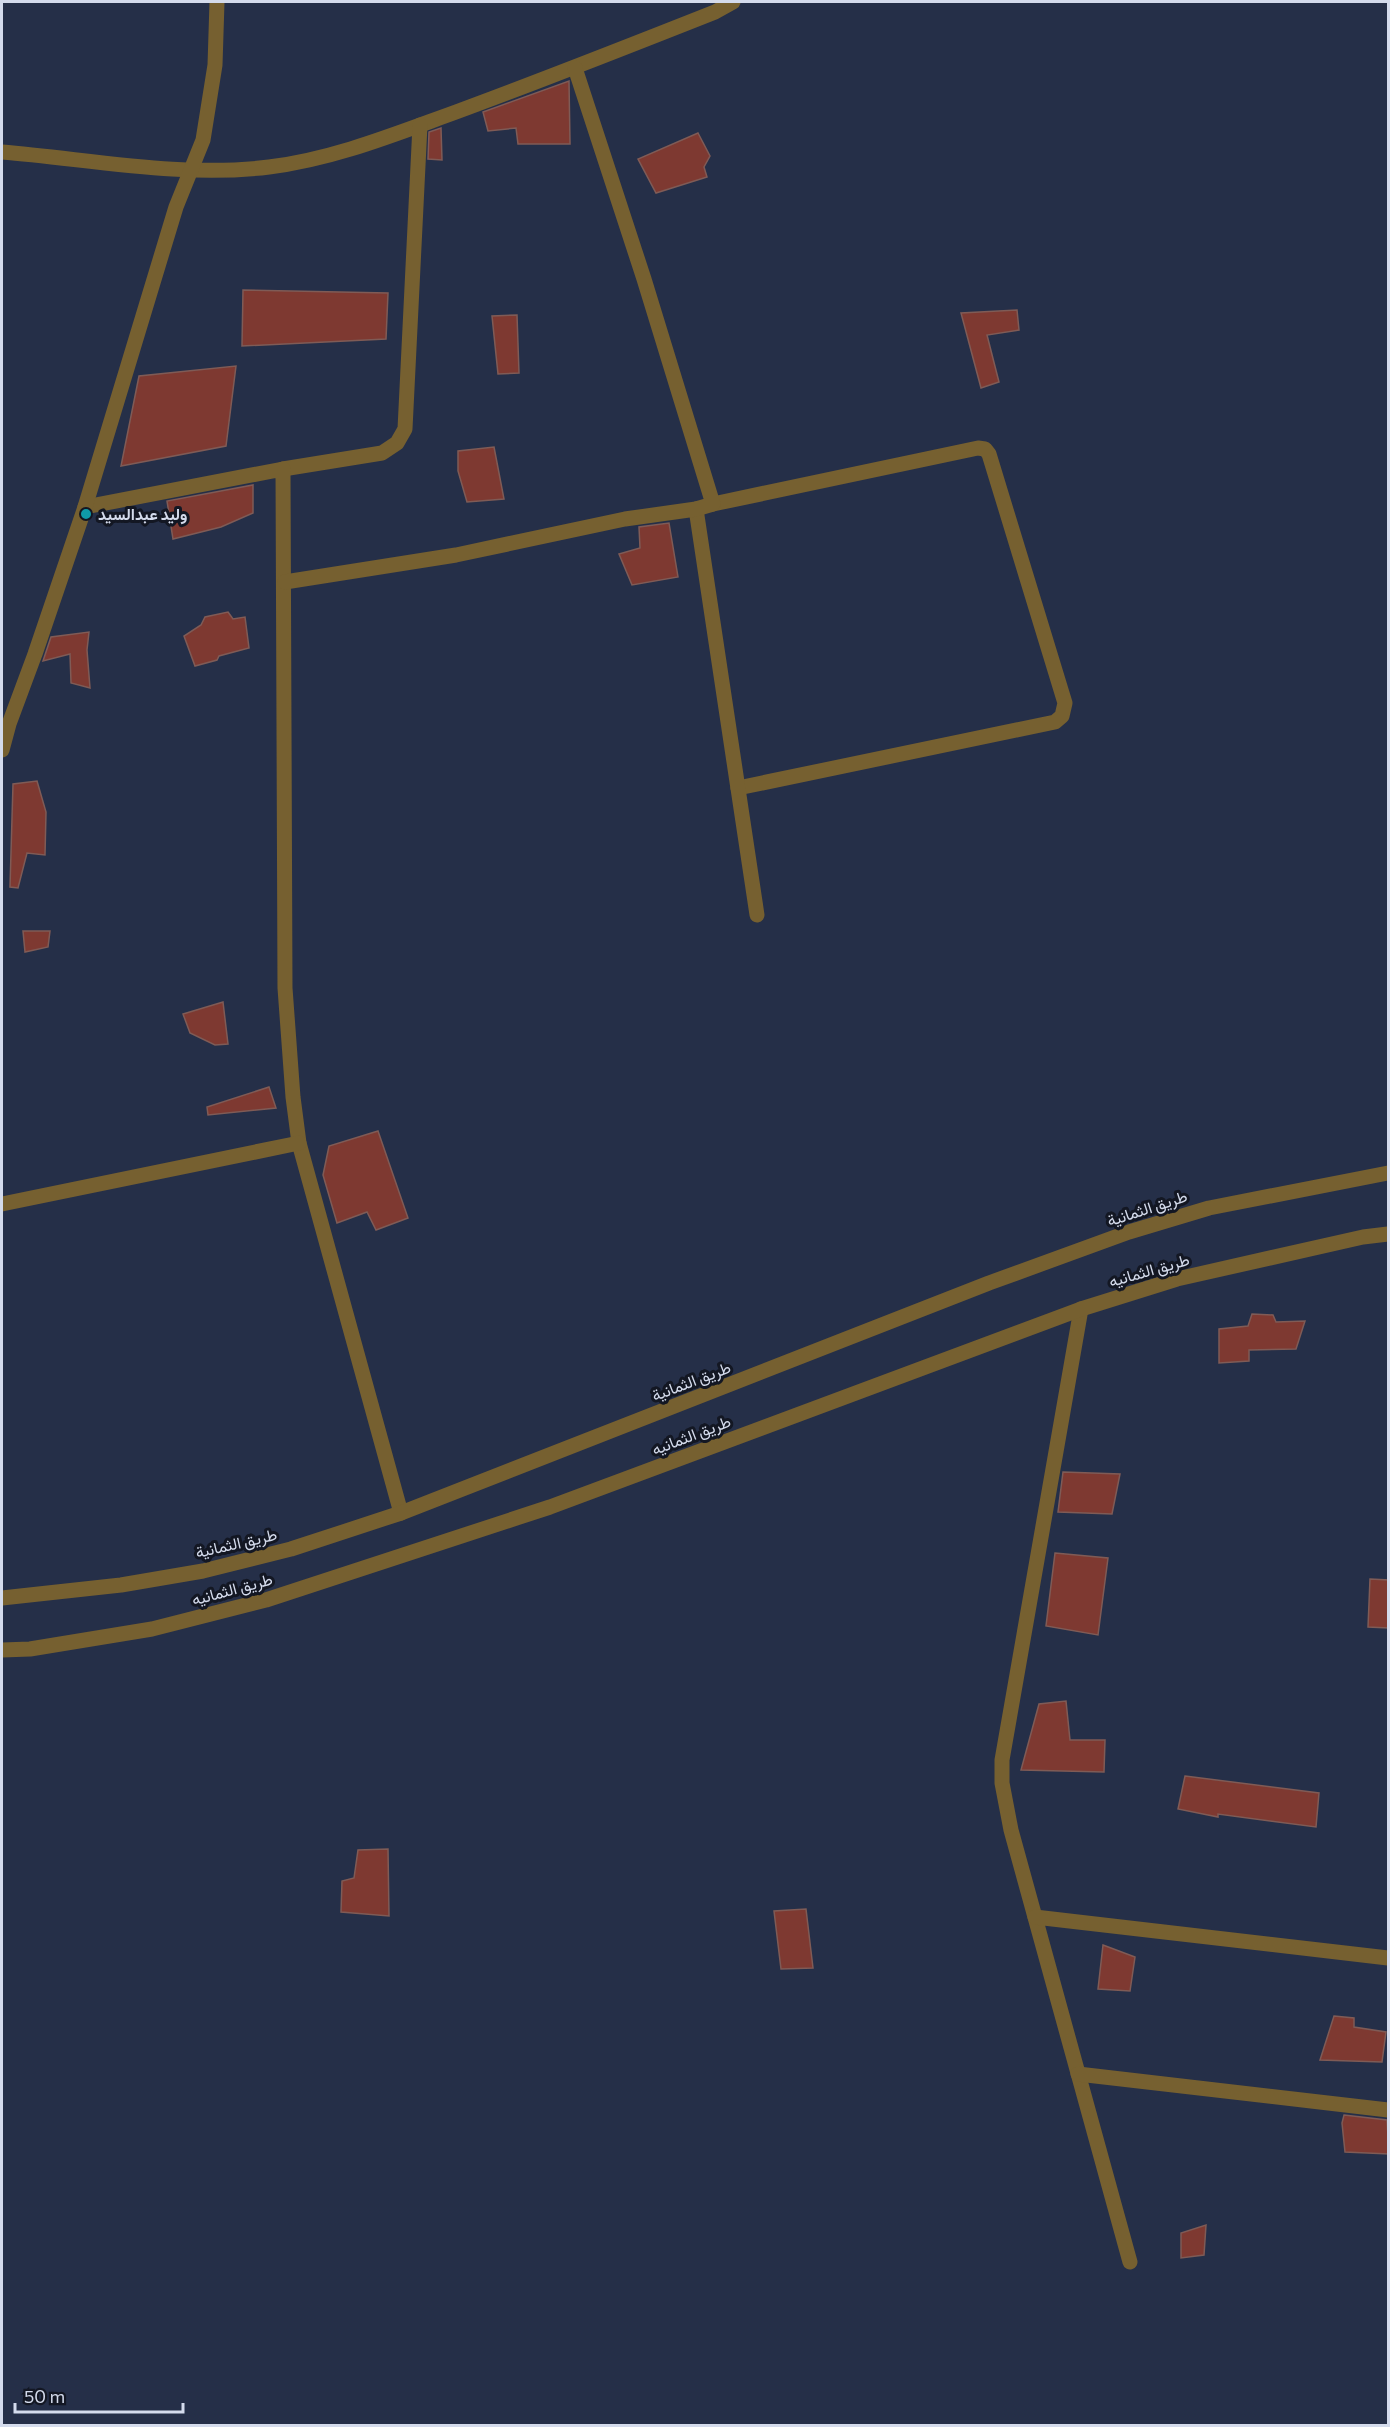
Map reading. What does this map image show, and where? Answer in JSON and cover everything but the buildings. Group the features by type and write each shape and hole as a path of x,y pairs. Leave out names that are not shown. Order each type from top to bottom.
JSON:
{"street":[{"path":"2,750 85,507 176,207 203,140 215,65 217,2"},
{"path":"2,152 190,170 267,168 307,162 338,154 575,68 715,12 733,2"},
{"path":"575,68 648,290 713,504"},
{"path":"85,507 283,469 382,453 397,443 405,429 420,125"},
{"path":"285,582 456,555 625,519 696,509 978,448 986,449 1065,703 1062,716 1055,722 738,788"},
{"path":"283,469 285,988 292,1096 299,1143 400,1513"},
{"path":"696,509 757,915"},
{"path":"2,1204 299,1143"},
{"name":"طريق الثمانية","path":"2,1598 121,1585 203,1570 291,1549 400,1513 989,1283 1129,1232 1209,1208 1389,1173"},
{"name":"طريق الثمانيه","path":"2,1650 30,1650 152,1629 266,1600 550,1508 1082,1309 1177,1278 1363,1237 1389,1234"},
{"path":"1082,1309 1002,1760 1002,1783 1005,1810 1130,2262"},
{"path":"1035,1917 1389,1958"},
{"path":"1078,2074 1389,2110"}],"place":[{"name":"وليد عبدالسيد","path":"86,514"}]}
